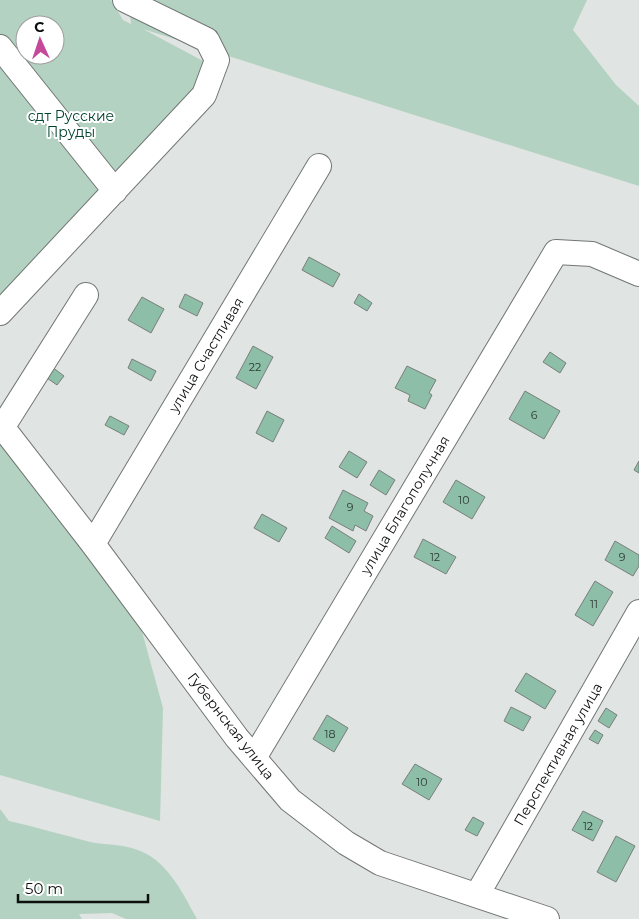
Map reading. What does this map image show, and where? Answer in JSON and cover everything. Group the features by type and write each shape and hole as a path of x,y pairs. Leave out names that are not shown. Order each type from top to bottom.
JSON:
{"street":[{"path":"0,314 204,95 216,60 207,40 124,0"},
{"path":"0,47 115,191"},
{"name":"улица Счастливая","path":"93,544 319,166"},
{"name":"улица Благополучная","path":"254,758 556,252 592,254 639,274"},
{"path":"1,426 86,296"},
{"name":"Губернская улица","path":"1,426 93,544 237,738 290,800 346,843 380,863 547,919"},
{"name":"Перспективная улица","path":"477,895 639,612"}],"green space":[{"name":"сдт Русские Пруды","path":"0,0 111,0 123,20 131,24 129,0 587,0 573,30 616,85 639,106 639,186 143,29 220,70 0,301"},
{"path":"0,441 21,464 141,628 163,708 160,821 0,775"},
{"path":"0,809 9,821 90,842 130,847 146,854 165,868 197,919 126,919 112,913 79,914 82,919 0,919"}],"building":[{"path":"309,257 340,274 333,287 302,270"},
{"path":"185,294 203,303 197,316 179,307"},
{"path":"359,294 372,303 367,311 354,303"},
{"path":"142,297 164,309 151,333 128,320"},
{"path":"253,346 273,357 256,389 236,378"},
{"path":"550,352 566,363 560,373 543,362"},
{"path":"132,359 156,371 151,381 128,368"},
{"path":"407,366 436,380 429,393 432,395 425,409 408,401 410,395 395,388"},
{"path":"52,367 64,376 57,385 44,376"},
{"path":"525,391 560,411 544,439 509,419"},
{"path":"267,411 284,420 273,442 256,433"},
{"path":"110,416 129,426 124,435 105,425"},
{"path":"349,451 367,462 357,478 339,467"},
{"path":"639,461 639,473 634,470"},
{"path":"379,470 395,480 386,495 370,485"},
{"path":"456,480 485,497 472,519 443,502"},
{"path":"343,490 368,503 364,511 373,516 366,531 355,525 353,531 329,518"},
{"path":"262,514 287,528 279,542 254,528"},
{"path":"332,526 356,541 349,553 325,538"},
{"path":"423,539 456,557 446,574 414,557"},
{"path":"615,541 639,555 639,566 633,576 605,560"},
{"path":"595,581 613,592 593,626 575,615"},
{"path":"526,673 556,691 545,709 515,691"},
{"path":"511,707 531,717 523,731 504,721"},
{"path":"606,708 617,715 609,728 598,721"},
{"path":"327,715 348,728 334,752 313,739"},
{"path":"595,730 603,735 598,744 589,739"},
{"path":"415,764 442,779 429,800 402,784"},
{"path":"583,811 603,821 593,841 572,830"},
{"path":"473,817 484,823 477,836 465,830"},
{"path":"616,836 635,846 616,882 597,872"}]}
